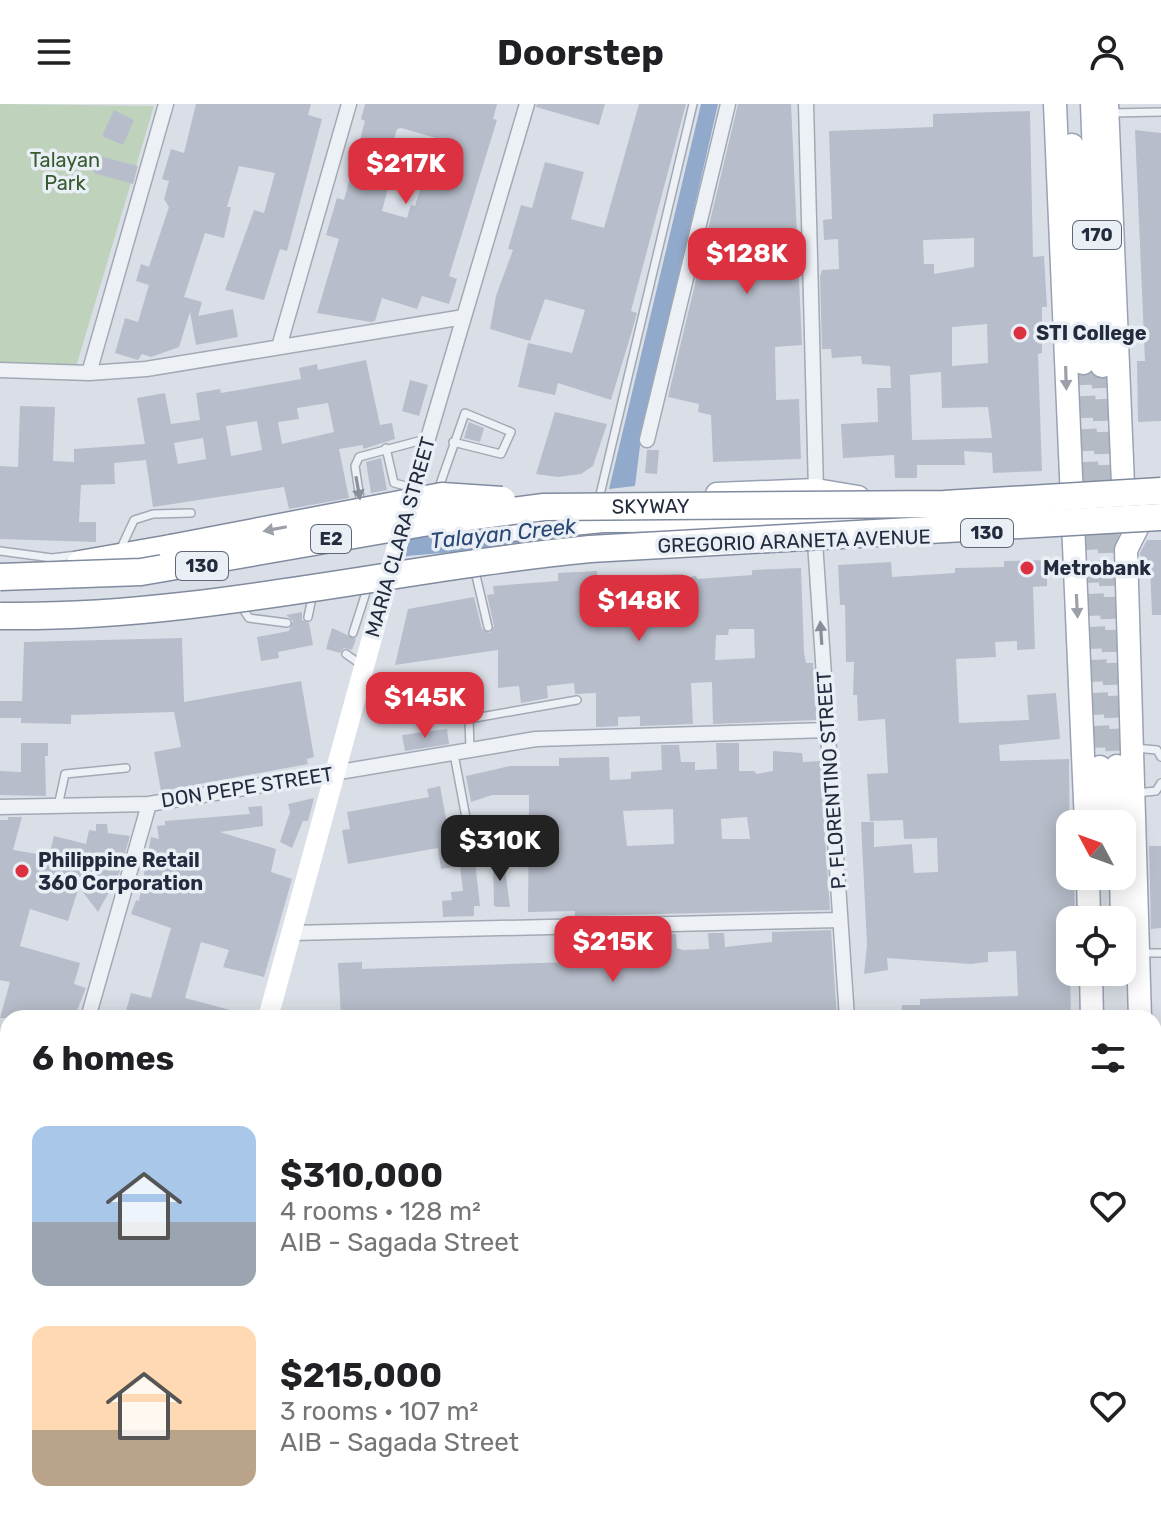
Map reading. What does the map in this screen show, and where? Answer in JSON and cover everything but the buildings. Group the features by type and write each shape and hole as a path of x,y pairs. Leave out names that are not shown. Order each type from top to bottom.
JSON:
{"highway":[{"name":"SKYWAY","path":"0,582 141,572 429,522 544,507 944,504 1161,491"},
{"path":"0,564 57,566 116,560 442,496 496,499 544,507"},
{"path":"0,582 45,589 150,585 600,512 827,518 881,501"},
{"name":"SKYWAY","path":"0,615 70,617 146,610 498,558 590,549 1154,521"}],"main road":[{"path":"1055,104 1085,810"},
{"name":"170","path":"1070,104 1093,364 1102,107"},
{"path":"1073,528 1123,484 1102,107"},
{"name":"GREGORIO ARANETA AVENUE","path":"638,508 814,509 1161,480"},
{"name":"GREGORIO ARANETA AVENUE","path":"0,582 86,586 402,528 507,513 600,512 638,508 707,494 816,490 881,501"},
{"name":"GREGORIO ARANETA AVENUE","path":"0,615 93,612 234,594 383,567 529,550 815,542 1154,521"},
{"path":"1140,1010 1126,550 1154,521"},
{"path":"1104,810 1109,766 1117,810"},
{"path":"1121,890 1125,1010"},
{"path":"1091,986 1092,1010"},
{"path":"1106,986 1107,1010"}],"street":[{"path":"89,373 166,104"},
{"path":"279,347 349,104"},
{"name":"MARIA CLARA STREET","path":"270,1010 333,773 354,660 380,609 383,567 402,528 527,104"},
{"path":"647,440 728,104"},
{"path":"806,104 816,490"},
{"path":"0,370 89,373 146,369 464,317"},
{"name":"P. FLORENTINO STREET","path":"815,542 846,1010"},
{"name":"DON PEPE STREET","path":"0,807 149,804 536,739 828,730"},
{"path":"90,1010 149,804"},
{"path":"293,933 840,920"}],"lane":[{"path":"600,512 693,104"},
{"path":"1102,107 1161,112"},
{"path":"433,524 437,492 453,442 465,413 511,432 501,454 453,442"},
{"path":"368,534 355,466 366,453 428,439"},
{"path":"386,448 394,483 414,488"},
{"path":"0,551 52,558 120,549 134,520 153,514 191,513"},
{"path":"471,557 488,627"},
{"path":"353,633 383,567"},
{"path":"308,617 313,579"},
{"path":"234,594 249,618 287,623"},
{"path":"357,621 380,609"},
{"path":"471,751 469,719 577,700"},
{"path":"1133,748 1157,750 1161,757"},
{"path":"454,754 467,823"},
{"path":"58,806 65,774 126,768"},
{"path":"1134,793 1156,791 1161,783"},
{"path":"1138,953 1161,953"}],"green space":[{"name":"Talayan Park","path":"0,104 154,106 75,370 0,366"}],"water":[{"path":"701,104 718,104 640,446 635,486 609,489"}],"waterway":[{"name":"Talayan Creek","path":"406,544 524,534"}],"tunnel":[{"path":"1083,363 1100,767"},
{"path":"1102,366 1117,766"}],"place":[{"name":"STI College","path":"1020,333"},
{"name":"Metrobank","path":"1027,568"},
{"name":"Philippine Retail 360 Corporation","path":"22,871"}]}
